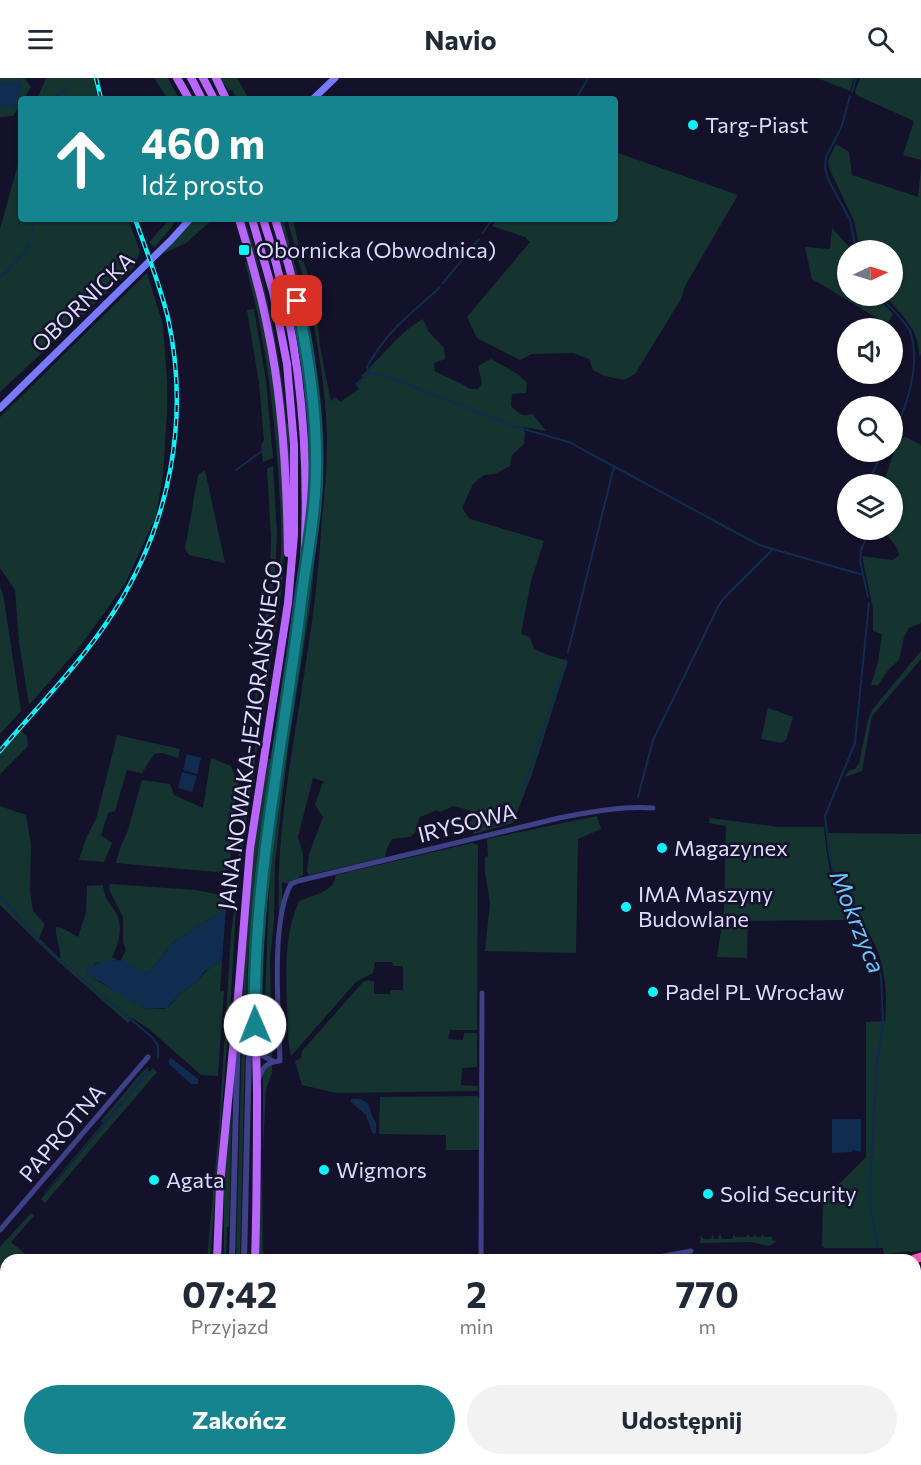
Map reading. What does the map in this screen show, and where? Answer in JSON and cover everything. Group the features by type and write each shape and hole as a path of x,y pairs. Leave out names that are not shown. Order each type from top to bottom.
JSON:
{"main road":[{"path":"177,78 187,96"},
{"path":"191,78 200,96"},
{"path":"203,78 212,96"},
{"path":"216,78 225,96"},
{"path":"316,96 333,79"},
{"name":"OBORNICKA","path":"0,408 187,222"},
{"path":"240,222 264,309 276,382 283,452 290,583"},
{"name":"JANA NOWAKA-JEZIORAŃSKIEGO","path":"238,997 250,849 290,583 296,489 290,385 277,310 253,222"},
{"name":"JANA NOWAKA-JEZIORAŃSKIEGO","path":"255,1011 255,955 263,866 302,593 307,483 302,396 297,357 285,299 264,222"},
{"path":"276,222 288,262 308,355 315,422 316,469 308,557 302,593"},
{"path":"217,1254 219,1184 238,997"},
{"path":"255,1011 257,1091 255,1254"}],"street":[{"name":"IRYSOWA","path":"273,1061 280,1061 278,945 282,914 291,884 559,818 613,809 653,808"},
{"path":"481,1254 482,993"},
{"name":"JANA NOWAKA-JEZIORAŃSKIEGO","path":"232,1254 239,1038 238,997"},
{"name":"JANA NOWAKA-JEZIORAŃSKIEGO","path":"244,1254 249,1051 255,1011"},
{"path":"256,1039 262,1056 273,1061"},
{"name":"PAPROTNA","path":"0,1230 148,1057"},
{"path":"257,1091 262,1068 273,1061"},
{"path":"675,1254 691,1251"}],"green space":[{"path":"0,78 24,78 31,87 26,96 18,96 18,108 13,116 0,117"},
{"path":"46,78 94,78 97,96 38,96"},
{"path":"154,78 168,78 177,96 166,96"},
{"path":"219,78 237,78 247,96 235,96 232,90 229,91"},
{"path":"817,78 854,78 850,91"},
{"path":"860,78 921,78 921,160 903,155 914,121 856,95 855,91"},
{"path":"836,144 849,152 852,175 918,197 921,167 921,355 919,356 913,330 894,306 903,306 903,240 858,240 854,221 828,161"},
{"path":"618,153 738,195 685,286 681,299 635,374 624,380 605,376 593,370 589,359 573,353 532,354 520,360 477,338 467,317 530,242 525,237 492,226 495,222 618,222"},
{"path":"18,164 18,222 129,222 140,251 134,267 0,392 0,229"},
{"path":"167,222 174,222 154,248 149,242"},
{"path":"191,222 210,222 186,243 162,254"},
{"path":"244,222 246,222 260,269 281,372 287,424 289,424 291,496 277,354 261,277"},
{"path":"280,222 284,222 303,295 312,341 322,420 323,455 311,601 288,749 275,863 274,921 270,958 272,1057 267,1056 263,1051 270,869 284,752 309,581 318,480 318,421"},
{"path":"288,222 294,222 316,300 320,347 331,402 337,398 340,402 359,389 356,385 365,378 361,376 398,338 423,319 428,331 444,348 445,359 434,363 435,371 470,389 478,389 482,383 478,366 491,359 519,375 527,383 526,393 512,394 511,406 521,414 533,414 546,431 523,427 524,444 512,455 510,466 495,474 484,475 473,484 462,508 470,519 544,541 531,581 521,634 530,637 534,649 568,661 532,774 513,823 474,834 467,825 473,819 472,811 454,806 440,812 437,810 420,817 415,833 410,837 392,839 385,857 309,875 307,872 309,854 323,817 315,805 322,784 325,782 313,778 298,837 303,854 303,875 288,884 282,882 282,907 279,920 283,818 315,600 327,447 326,409 319,354 302,273"},
{"path":"832,228 843,240 837,240 837,294 812,279 805,247 830,249"},
{"path":"247,262 253,274 267,336 278,419 285,532 282,588 238,872 242,829 277,603 281,541 278,470 270,391 257,314 245,263"},
{"path":"147,273 163,325 167,381 163,475 156,516 125,584 78,649 29,705 19,642 15,590 0,568 0,417"},
{"path":"857,306 885,306 893,314 891,318 877,318"},
{"path":"254,309 266,381 273,458 263,462 261,445 264,440 259,383 247,310"},
{"path":"903,437 921,445 921,623 909,628 904,637 899,660 889,669 878,685 871,685 878,662 882,634 873,631 873,609 862,556 893,560 899,555 891,540 903,540 903,474 886,474 891,462 903,462"},
{"path":"273,466 277,534 275,573 255,713 253,713 270,581 271,537 267,469"},
{"path":"205,470 225,563 189,555 185,549 198,475"},
{"path":"0,587 21,711 0,734"},
{"path":"921,651 921,659 872,716 862,771 845,777 848,771 855,769 859,763 872,710"},
{"path":"768,708 793,717 786,740 781,743 761,739"},
{"path":"20,730 27,736 28,746 0,774 0,754"},
{"path":"117,735 180,749 178,758 162,753 154,754 142,773 127,770 115,811 108,813 101,835 112,843 104,862 79,860 86,838 96,819"},
{"path":"211,758 231,766 238,783 229,870 216,872 116,863 142,780 170,784 174,795 203,808"},
{"path":"268,759 271,759 257,856 247,970 240,1254 236,1254 244,968 253,854"},
{"path":"0,806 26,815 31,845 30,892 33,911 45,924 39,938 60,959 56,927 78,937 86,912 87,886 103,885 106,896 118,916 120,928 117,946 112,957 117,960 95,963 89,976 147,1009 163,1009 168,1008 208,969 222,961 220,992 224,991 218,1076 201,1075 149,1029 132,1018 128,1023 51,955 0,905"},
{"path":"597,816 601,829 578,839 576,953 485,951 490,903 485,872 485,857 488,856 487,839"},
{"path":"710,818 780,827 824,827 832,879 846,906 844,909 847,920 748,921 747,958 717,957 724,910 726,826 709,823"},
{"path":"827,833 921,834 921,1250 918,1251 884,1254 883,1248 824,1248 822,1246 823,1192 838,1192 835,1188 866,1157 866,1022 885,1021 886,999 879,955 870,935 840,890"},
{"path":"472,843 478,845 477,1030 450,1030 448,1039 463,1040 464,1033 477,1033 477,1067 462,1068 461,1085 477,1086 478,1091 336,1093 302,1085 295,1061 301,1058 302,1051 363,982 368,980 374,982 374,994 390,994 390,990 403,990 403,966 393,966 392,962 375,962 373,973 356,982 291,1056 286,979 287,952 288,939 299,901 327,889 336,875"},
{"path":"110,884 196,890 225,896 226,909 174,941 149,972 139,970 121,960 126,950 123,942 123,917 109,889"},
{"path":"235,903 231,995 210,1254 208,1254 219,1128"},
{"path":"272,1065 272,1073 266,1089 263,1150 263,1073 268,1066"},
{"path":"149,1067 103,1123 101,1121 143,1071"},
{"path":"153,1068 157,1072 45,1203 41,1199"},
{"path":"477,1096 480,1099 480,1150 446,1150 446,1135 379,1134 380,1097"},
{"path":"232,1099 229,1227 227,1227 226,1254 224,1254 224,1180"},
{"path":"262,1161 263,1254 259,1254"},
{"path":"31,1213 34,1216 11,1242 25,1254 0,1254 0,1247"},
{"path":"720,1233 722,1239 732,1239 734,1234 735,1237 746,1237 748,1234 754,1237 755,1234 761,1237 762,1234 764,1237 772,1237 772,1240 777,1241 769,1246 750,1242 700,1243 701,1234 703,1239 711,1239 713,1234 714,1239 718,1239"}],"water":[{"path":"0,82 22,84 15,107 0,108"},
{"path":"187,754 201,758 197,774 183,770"},
{"path":"182,772 197,776 192,792 178,788"},
{"path":"226,909 222,961 206,970 167,1008 147,1009 86,973 86,968 103,961 124,960 140,970 149,972 174,941"},
{"path":"171,1058 198,1079 198,1084 191,1084 170,1065 168,1061"},
{"path":"148,1070 150,1072 44,1194 44,1193"},
{"path":"351,1099 360,1099 368,1103 376,1123 376,1133 373,1134 366,1115 351,1102"},
{"path":"832,1119 861,1119 861,1152 853,1150 852,1152 832,1153"}],"waterway":[{"path":"578,96 588,78"},
{"name":"Mokrzyca","path":"852,92 856,78"},
{"path":"56,96 67,89"},
{"name":"Mokrzyca","path":"850,96 841,128 826,157 825,167 828,179 850,220 854,240"},
{"path":"32,222 33,230"},
{"path":"483,233 490,222"},
{"path":"443,283 479,239"},
{"path":"0,278 30,244"},
{"path":"369,372 367,367 391,333 439,288"},
{"name":"Mokrzyca","path":"889,306 907,326 913,343 911,384 903,411"},
{"path":"356,384 370,373 389,377 516,427 569,442 759,545 863,575"},
{"path":"328,403 336,398"},
{"path":"236,470 269,446"},
{"name":"Mokrzyca","path":"872,474 878,462"},
{"path":"568,652 614,467"},
{"name":"Mokrzyca","path":"866,540 860,560 868,597"},
{"path":"638,797 653,740 718,607 723,599 773,549"},
{"name":"Mokrzyca","path":"869,603 855,743 825,816 829,853 837,886 841,897 869,938 881,976 883,1023 877,1062 870,1187 870,1207 878,1247"},
{"path":"524,787 566,660"},
{"path":"0,896 45,947 153,1038 158,1046 158,1058"}],"railway":[{"path":"96,78 100,96"},
{"path":"0,751 75,665 115,610 150,542 162,506 175,432 177,394 174,356 165,306 136,222"}],"place":[{"name":"Targ-Piast","path":"693,125"},
{"name":"Obornicka (Obwodnica)","path":"244,250"},
{"name":"Magazynex","path":"662,848"},
{"name":"IMA Maszyny Budowlane","path":"626,907"},
{"name":"Padel PL Wrocław","path":"653,992"},
{"name":"Wigmors","path":"324,1170"},
{"name":"Agata","path":"154,1180"},
{"name":"Solid Security","path":"708,1194"}],"route":[{"path":"255,1025 255,955 263,866 308,557 316,469 313,394 297,301"}]}
